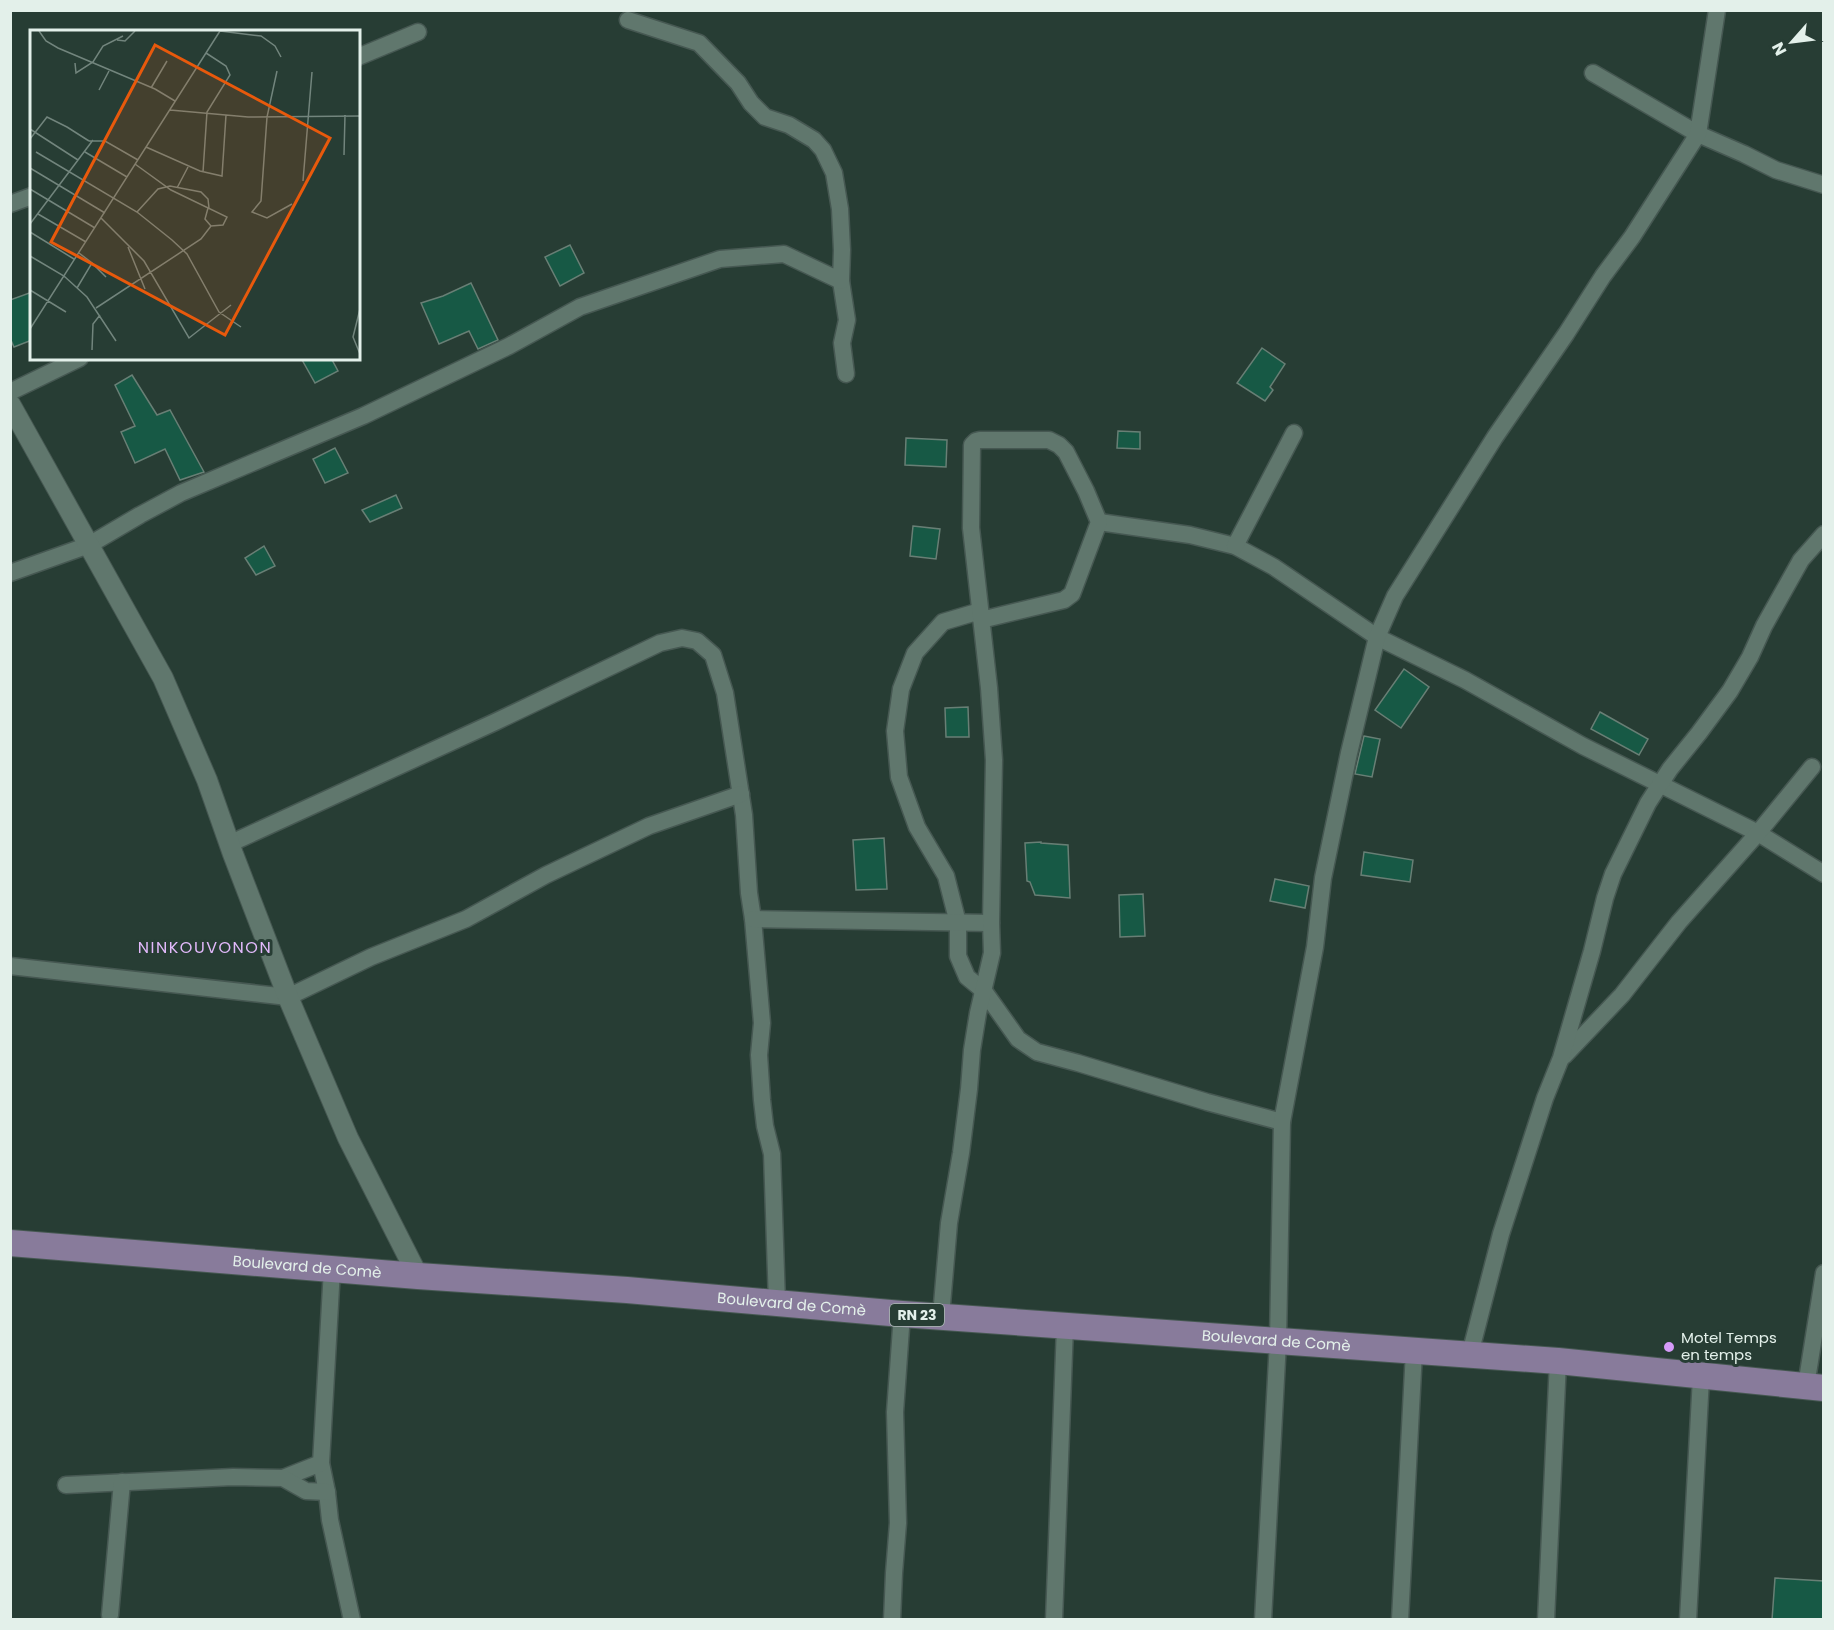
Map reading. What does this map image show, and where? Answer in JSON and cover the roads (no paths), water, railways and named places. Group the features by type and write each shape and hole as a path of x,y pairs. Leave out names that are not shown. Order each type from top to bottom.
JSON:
{"main road":[{"name":"Boulevard de Comè","path":"10,1244 627,1290 902,1314 1470,1354 1815,1387"}],"street":[{"path":"1263,1620 1278,1341 1282,1122 1315,947 1323,878 1349,753 1377,637 1395,596 1495,437 1566,334 1602,276 1632,237 1698,134 1717,10"},
{"path":"628,20 699,43 738,83 751,103 765,117 789,125 814,140 822,150 834,173 840,209 841,281 847,320 842,343 846,374"},
{"path":"360,56 418,32"},
{"path":"1593,73 1698,134 1776,170 1824,185"},
{"path":"10,204 30,197"},
{"path":"10,573 89,545 182,493 363,416 509,346 591,303 720,259 784,254 841,281"},
{"path":"10,392 76,360"},
{"path":"10,404 163,678 207,780 288,997 348,1138 418,1276"},
{"path":"1235,546 1294,433"},
{"path":"941,1316 949,1223 966,1110 972,1050 978,1013 984,991 992,953 994,760 989,688 980,616 971,528 972,445 976,441 1049,440 1059,445 1066,452 1099,522 1072,594 1064,600 980,616 943,622 915,653 901,689 895,731 898,777 917,827 946,876 958,923 958,956 967,977 984,991 1018,1039 1037,1052 1282,1122"},
{"path":"1099,522 1190,535 1235,546 1274,567 1377,637 1465,680 1583,746 1758,833 1824,874"},
{"path":"1470,1354 1501,1234 1545,1098 1561,1058 1613,874 1648,802 1670,769 1730,691 1801,560 1824,534"},
{"path":"229,844 495,722 660,643 682,638 697,641 713,655 725,693 744,815 762,1023 759,1055 762,1100 772,1154 777,1303"},
{"path":"1561,1058 1622,995 1679,922 1758,833 1812,767"},
{"path":"10,966 288,997 371,957 465,919 546,875 649,826 741,794"},
{"path":"753,919 991,923"},
{"path":"332,1269 321,1463 330,1520 352,1620"},
{"path":"1815,1387 1824,1273"},
{"path":"892,1620 898,1523 895,1412 902,1314"},
{"path":"1054,1620 1065,1326"},
{"path":"1400,1620 1414,1351"},
{"path":"1546,1620 1558,1361"},
{"path":"1688,1620 1701,1377"},
{"path":"66,1485 283,1478 321,1463"},
{"path":"283,1478 306,1491 327,1492"},
{"path":"110,1616 122,1482"}],"place":[{"name":"Motel Temps en temps","path":"1669,1347"}],"district":[{"name":"NINKOUVONON","path":"205,947"}]}
